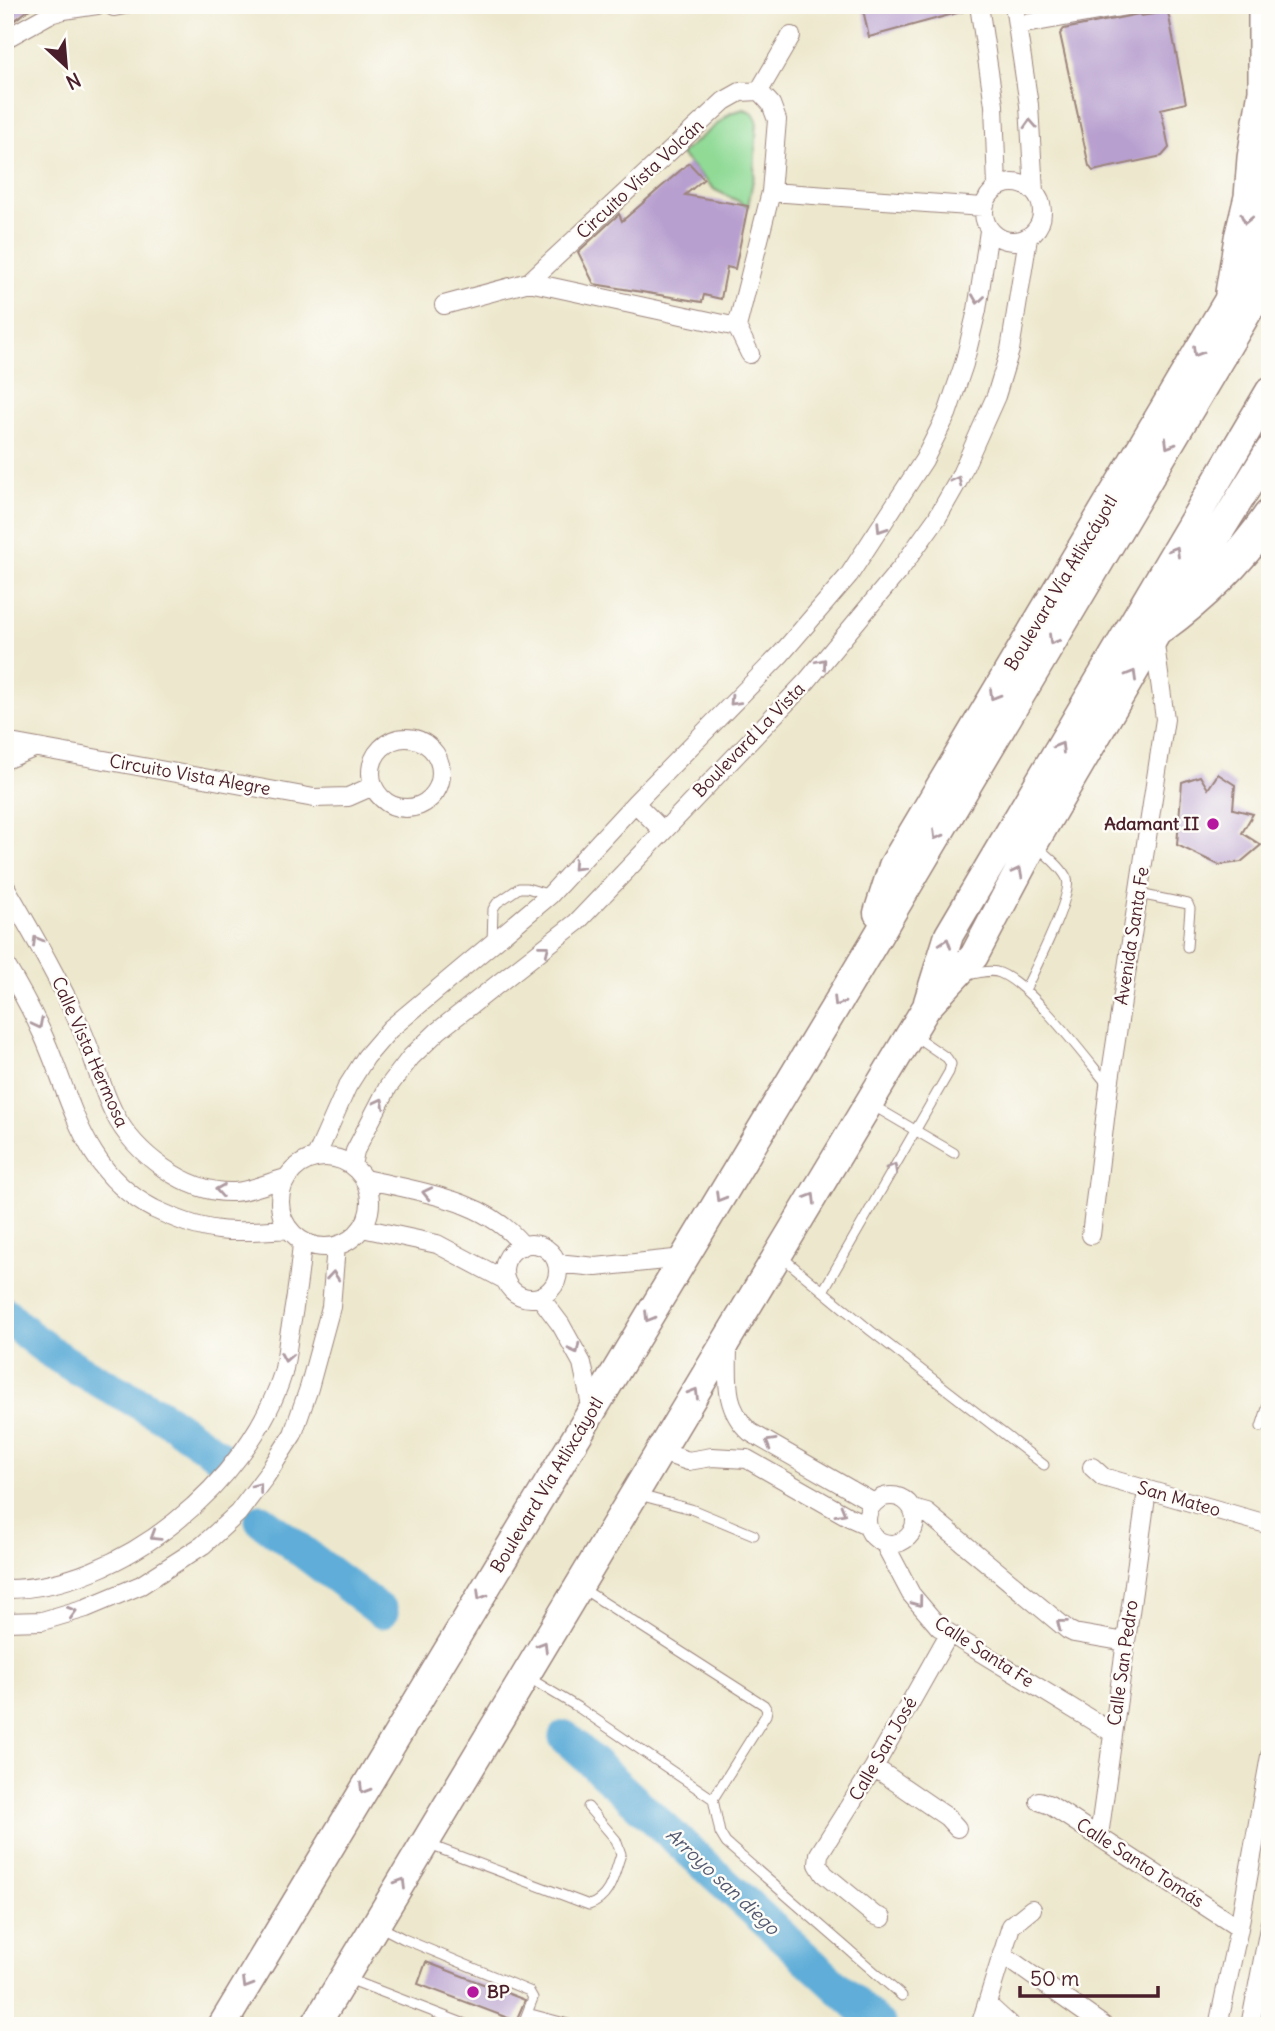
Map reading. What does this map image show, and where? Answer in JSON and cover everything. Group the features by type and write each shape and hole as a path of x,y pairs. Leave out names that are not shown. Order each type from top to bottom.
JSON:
{"highway":[{"path":"1232,293 1251,197 1256,136 1265,91 1265,5"},
{"path":"1157,632 1216,581 1256,537 1270,516"}],"main road":[{"name":"Boulevard Vía Atlixcáyotl","path":"873,944 879,907 893,866 1270,230"},
{"name":"Boulevard Vía Atlixcáyotl","path":"222,2026 873,944 1270,274"},
{"path":"926,1008 949,935 1270,391"},
{"path":"315,2026 926,1008 974,957 1034,843 1157,632 1270,450"}],"street":[{"path":"5,39 50,14 64,9 97,5"},
{"path":"110,5 124,5"},
{"path":"979,5 993,105 997,187"},
{"path":"1014,5 1029,105 1034,192"},
{"path":"1019,25 1132,5"},
{"path":"750,354 737,327 771,192 776,120 771,104 759,91 791,36"},
{"name":"Circuito Vista Volcán","path":"530,282 723,101 740,92 759,91"},
{"path":"1010,183 1023,184 1034,192 1041,204 1042,216 1038,227 1028,238 1015,242 1001,240 989,231 983,219 983,207 987,197 997,187 1010,183"},
{"path":"771,192 983,207"},
{"name":"Boulevard La Vista","path":"316,1157 347,1087 366,1057 390,1029 550,895 635,803 781,654 849,575 924,460 947,414 964,365 977,310 989,231"},
{"name":"Boulevard La Vista","path":"352,1165 355,1151 388,1087 411,1058 438,1031 577,922 807,681 901,568 937,519 958,481 996,396 1010,351 1028,238"},
{"name":"Circuito Vista Volcán","path":"444,304 530,282 737,327"},
{"name":"Avenida Santa Fe","path":"1091,1235 1109,1086 1165,719 1157,632"},
{"name":"Circuito Vista Alegre","path":"5,743 314,798 348,797 373,786"},
{"path":"5,760 34,747"},
{"path":"635,803 663,831"},
{"name":"Calle Vista Hermosa","path":"5,886 58,977 88,1042 113,1113 127,1136 148,1157 175,1177 196,1185 234,1192 286,1178"},
{"name":"Calle Vista Hermosa","path":"5,964 43,1035 69,1105 94,1156 111,1178 133,1198 184,1223 230,1231 295,1235"},
{"path":"5,1589 23,1589 76,1577 121,1557 167,1529 207,1493 256,1434 283,1373 300,1277 295,1235 281,1213 280,1195 286,1178 299,1164 316,1157 335,1157 352,1165 365,1179 370,1195 369,1213 362,1228 351,1239 336,1246 318,1247 295,1235"},
{"path":"365,1179 457,1200 510,1229 523,1246"},
{"path":"362,1228 437,1244 505,1280"},
{"path":"534,1244 544,1247 557,1263 555,1284 549,1292 540,1297 519,1296 510,1289 505,1280 507,1259 523,1246 534,1244"},
{"path":"5,1622 42,1621 86,1608 141,1585 203,1545 238,1513 293,1434 309,1388 331,1307 336,1246"},
{"path":"557,1263 596,1267 684,1258"},
{"path":"540,1297 561,1325 582,1363 592,1410"},
{"path":"728,1337 728,1394 740,1423 750,1432 873,1503"},
{"path":"659,1451 688,1461 712,1457 747,1459 867,1525 876,1539 884,1543 895,1544 906,1540 913,1531 916,1520 913,1509 905,1500 895,1496 883,1497 873,1503 867,1525"},
{"name":"San Mateo","path":"1092,1467 1103,1477 1270,1525"},
{"name":"Calle San Pedro","path":"1099,1836 1147,1490"},
{"path":"913,1509 927,1513 1068,1630 1126,1642"},
{"name":"Calle Santa Fe","path":"884,1543 918,1604 939,1627 1113,1733"},
{"name":"Calle San José","path":"882,1918 874,1915 824,1874 818,1864 819,1854 874,1767 949,1634"},
{"path":"1218,2026 1270,1756"},
{"path":"874,1767 947,1817 957,1828"},
{"name":"Calle Santo Tomás","path":"1038,1801 1051,1805 1239,1928"},
{"path":"980,2026 1011,1926 1032,1909"},
{"path":"1250,2026 1270,1923"},
{"path":"1002,1954 1104,2026"},
{"path":"987,2004 1011,2026"}],"lane":[{"path":"1025,990 1068,890 1065,875 1034,843"},
{"path":"492,943 493,909 497,903 519,888 550,895"},
{"path":"1139,894 1188,904 1190,909 1186,947"},
{"path":"955,977 990,971 999,973 1025,990 1109,1086"},
{"path":"823,1292 949,1072 951,1065 947,1058 911,1033"},
{"path":"868,1103 954,1153"},
{"path":"778,1253 823,1292 1044,1465"},
{"path":"1261,1427 1270,1399"},
{"path":"634,1494 691,1509 754,1535"},
{"path":"579,1586 764,1705 766,1715 713,1799 720,1833 726,1843 902,1996"},
{"path":"525,1676 579,1708 713,1799"},
{"path":"425,1843 589,1905 606,1895 621,1854 616,1840 588,1807"},
{"path":"376,1924 404,1939 529,1991 533,1998 522,2026"},
{"path":"344,1977 470,2026"},
{"path":"1255,2000 1270,2012"},
{"path":"527,2012 576,2026"}],"green space":[{"path":"744,109 753,113 757,120 754,175 748,206 715,190 680,154 731,113"}],"building":[{"path":"5,5 35,5 15,20 5,10"},
{"path":"862,5 968,5 968,10 869,37"},
{"path":"1168,12 1186,103 1161,109 1169,148 1162,156 1093,171 1089,166 1060,34 1064,29 1139,14 1141,16"},
{"path":"689,163 704,179 685,195 748,206 735,269 727,267 721,299 704,295 702,302 594,284 578,252 619,214 622,221"},
{"name":"Adamant II","path":"1218,774 1235,785 1233,809 1253,814 1242,833 1261,845 1241,862 1219,865 1177,845 1182,782 1200,776 1208,789"},
{"name":"BP","path":"426,1962 525,2000 516,2021 418,1984"}],"waterway":[{"path":"5,1313 22,1330 61,1359 168,1420 217,1454"},
{"path":"261,1520 382,1612"},
{"name":"Arroyo san diego","path":"565,1737 880,2026"}],"place":[{"name":"Adamant II","path":"1213,824"},
{"name":"BP","path":"473,1992"}]}
